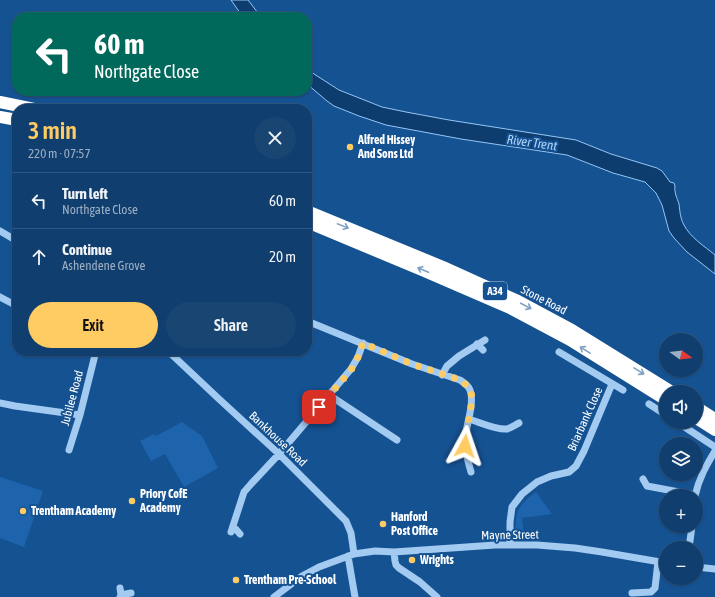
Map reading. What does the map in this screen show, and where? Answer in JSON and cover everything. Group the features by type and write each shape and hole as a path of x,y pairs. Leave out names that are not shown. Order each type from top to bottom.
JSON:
{"highway":[{"path":"0,102 12,104"},
{"path":"0,117 12,119"},
{"name":"Stone Road","path":"312,213 368,236 460,281 570,340 659,396"},
{"name":"Stone Road","path":"312,224 460,281 518,301 572,330 661,385"},
{"path":"703,411 715,419"},
{"path":"703,422 715,430"}],"street":[{"path":"0,231 12,238"},
{"path":"0,297 12,303"},
{"path":"312,323 412,364 460,380 466,384 470,389 472,396 465,438 466,455 472,472"},
{"path":"442,375 447,366 459,356 485,340"},
{"path":"240,534 232,529 244,492 279,454 351,370 363,343"},
{"path":"477,344 482,350"},
{"name":"Briarbank Close","path":"558,352 622,390"},
{"name":"Jubilee Road","path":"69,450 80,415 95,356"},
{"name":"Bankhouse Road","path":"173,356 279,454 346,522 351,533 351,555 355,597"},
{"name":"Briarbank Close","path":"510,544 512,507 522,494 537,482 551,476 569,472 576,466 584,451 612,384"},
{"path":"329,395 397,440"},
{"path":"0,403 80,415"},
{"path":"650,407 659,412"},
{"path":"469,419 506,429 519,423"},
{"path":"688,429 715,447"},
{"path":"696,489 703,471 715,451"},
{"path":"644,485 663,489"},
{"name":"Mayne Street","path":"274,597 302,576 319,567 351,555 375,551 394,552 510,544 537,545 575,548 658,562"},
{"path":"394,552 395,561 399,568 420,582 437,597"},
{"path":"632,593 651,592 655,588 658,562"},
{"path":"703,568 715,569"},
{"path":"120,588 121,596 130,593"}],"shaded area":[{"path":"182,422 202,436 218,468 184,487 165,454 151,461 140,441 154,434 156,436"},
{"path":"0,477 43,491 24,547 0,538"},
{"path":"536,492 552,514 522,518 524,536 516,537 518,511 524,502"}],"water":[{"path":"231,0 248,0 257,12 239,12"},
{"name":"River Trent","path":"312,72 339,90 382,107 449,120 576,140 611,154 657,168 662,171 670,182 674,183 681,217 687,229 698,241 715,255 715,274 687,252 674,238 669,231 662,205 656,193 645,182 613,173 567,155 461,139 386,125 334,106 312,88"}],"place":[{"name":"Alfred Hissey And Sons Ltd","path":"350,147"},
{"name":"Priory CofE Academy","path":"132,501"},
{"name":"Trentham Academy","path":"23,511"},
{"name":"Hanford Post Office","path":"383,524"},
{"name":"Wrights","path":"412,560"},
{"name":"Trentham Pre-School","path":"236,580"}],"route":[{"path":"319,407 351,370 363,343 412,364 460,380 466,384 470,389 472,396 465,446"}]}
